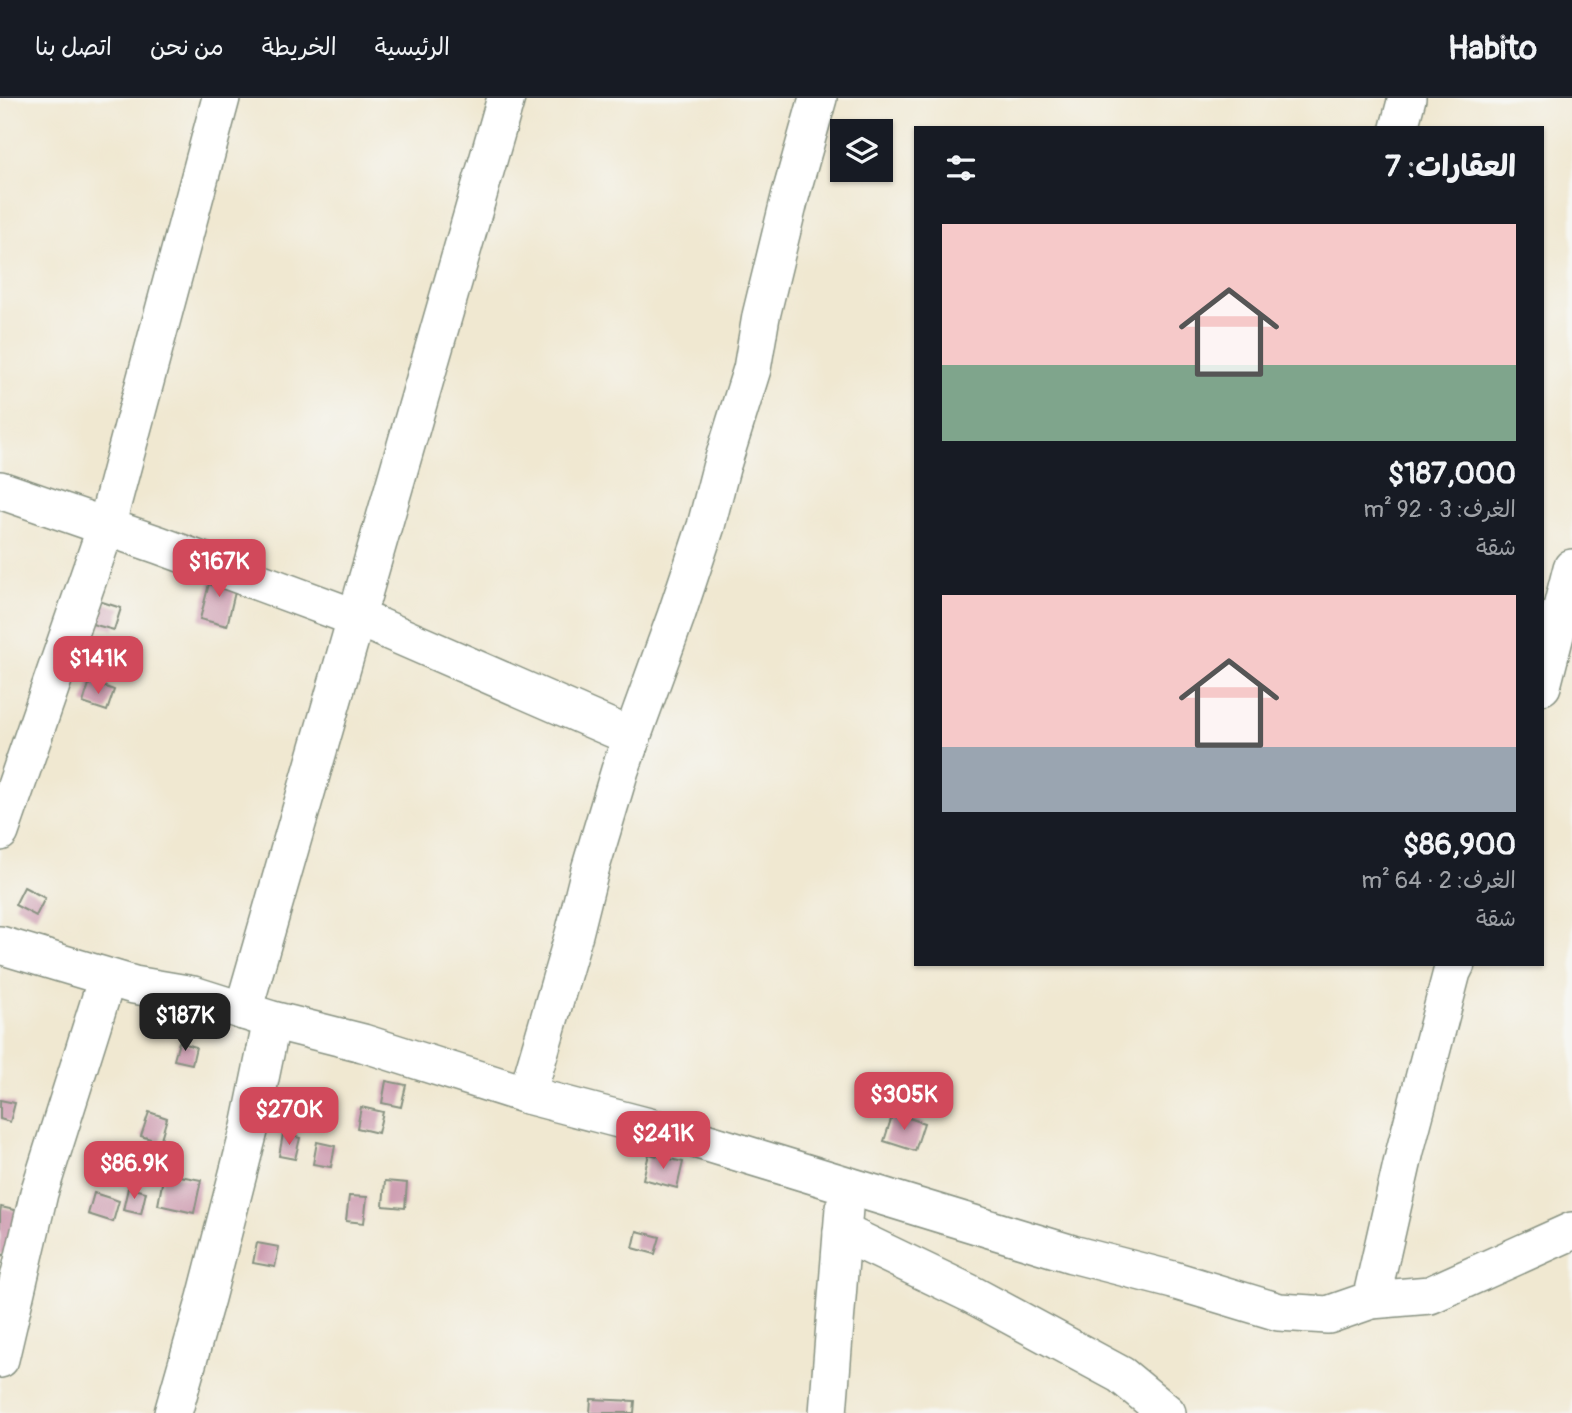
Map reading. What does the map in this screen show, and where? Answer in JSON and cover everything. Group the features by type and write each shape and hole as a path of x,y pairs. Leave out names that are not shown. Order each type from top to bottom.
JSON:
{"street":[{"path":"0,832 106,527 221,98"},
{"path":"173,1413 250,1127 258,1015 356,617 506,98"},
{"path":"527,1095 620,770 706,526 724,457 752,369 761,316 818,98"},
{"path":"1400,126 1407,98"},
{"path":"0,490 356,617 632,737"},
{"path":"1544,678 1572,568"},
{"path":"0,945 107,978 193,995 363,1043 527,1095 695,1139 1072,1254 1173,1280 1279,1312 1328,1315 1371,1300 1430,1296 1572,1231"},
{"path":"1371,1300 1405,1151 1455,966"},
{"path":"0,1359 39,1193 107,978"},
{"path":"828,1413 846,1185"},
{"path":"842,1232 969,1293 1121,1375 1167,1413"}],"building":[{"path":"212,572 238,579 227,626 200,619"},
{"path":"99,601 121,608 114,630 92,624"},
{"path":"90,681 114,690 107,711 83,703"},
{"path":"24,887 45,898 36,916 15,905"},
{"path":"179,1042 196,1047 192,1064 174,1060"},
{"path":"386,1081 406,1085 401,1107 382,1103"},
{"path":"0,1100 15,1103 10,1122 0,1119"},
{"path":"361,1107 383,1112 378,1133 357,1128"},
{"path":"149,1112 167,1118 160,1142 141,1136"},
{"path":"893,1113 924,1123 915,1151 884,1141"},
{"path":"283,1134 300,1138 295,1159 279,1156"},
{"path":"317,1142 335,1146 331,1167 313,1164"},
{"path":"649,1154 683,1162 677,1188 643,1179"},
{"path":"164,1173 201,1180 194,1213 158,1205"},
{"path":"385,1181 407,1183 405,1208 383,1206"},
{"path":"128,1188 146,1192 141,1214 123,1210"},
{"path":"94,1193 119,1201 113,1222 88,1214"},
{"path":"349,1196 367,1197 364,1223 346,1221"},
{"path":"1,1207 23,1212 11,1257 0,1254"},
{"path":"637,1231 660,1237 655,1254 633,1248"},
{"path":"257,1243 279,1247 275,1267 253,1263"},
{"path":"591,1399 635,1401 634,1413 590,1413"}]}
